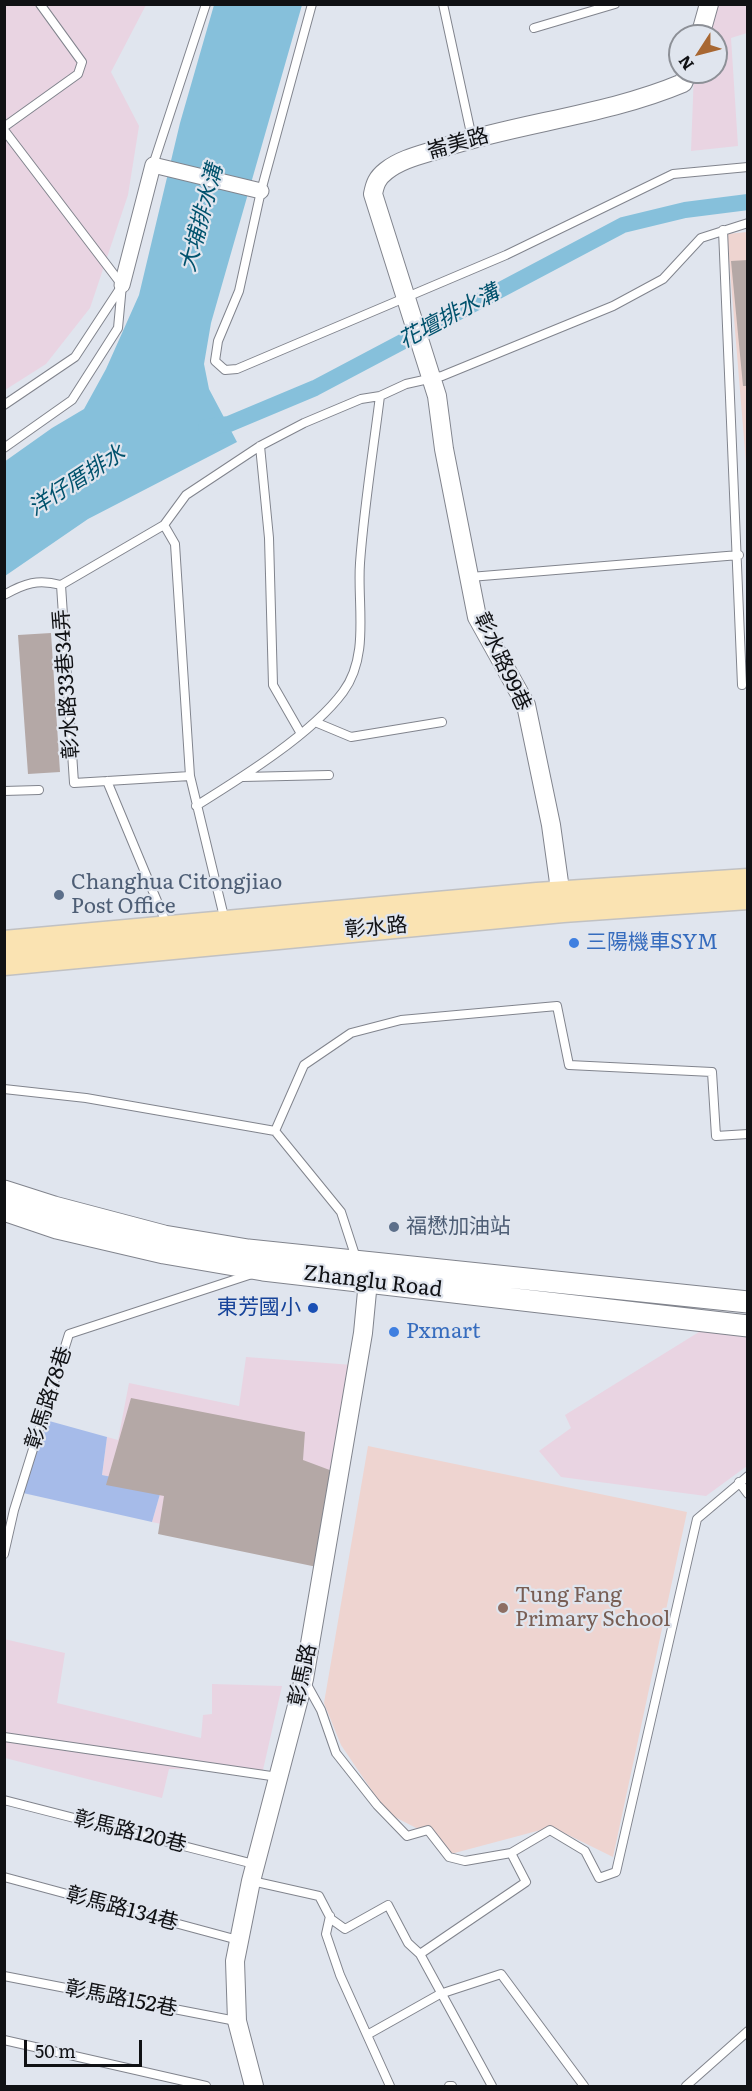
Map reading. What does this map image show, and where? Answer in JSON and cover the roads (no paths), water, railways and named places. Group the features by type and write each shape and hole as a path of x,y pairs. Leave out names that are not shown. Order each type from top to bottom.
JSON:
{"main road":[{"name":"彰水路","path":"4,964 228,931 562,902 747,880"},
{"name":"彰水路","path":"562,902 747,898"},
{"name":"彰水路","path":"4,942 167,926 228,931"},
{"name":"Zhanglu Road","path":"4,1191 54,1207 164,1236 248,1250 739,1301"},
{"name":"Zhanglu Road","path":"4,1210 57,1228 143,1248 263,1270 738,1325"},
{"path":"614,1312 617,1288"},
{"path":"738,1325 739,1301"}],"street":[{"path":"703,24 709,4"},
{"name":"崙美路","path":"430,374 373,194 375,184 384,172 403,160 472,138 607,107 681,84"},
{"path":"122,285 153,165 256,190"},
{"name":"彰水路99巷","path":"430,374 437,396 444,449 477,617 526,705 551,825 562,902"},
{"path":"357,1262 368,1281"},
{"name":"彰馬路","path":"254,2086 237,2021 234,1980 239,1940 253,1873 304,1679 363,1333 368,1281"}],"lane":[{"path":"4,448 72,400 118,328 122,285 4,128 78,74 82,62 40,4"},
{"path":"153,165 206,4"},
{"path":"312,4 256,190 239,291 218,342 215,361 225,370 237,369 506,255 673,174 747,167"},
{"path":"444,4 472,138"},
{"path":"534,28 615,4"},
{"path":"300,732 273,685 269,538 260,446 333,410 361,399 380,396 430,374 613,306 663,279 701,238 747,223"},
{"path":"723,230 739,555 742,685"},
{"path":"4,405 75,357 122,285"},
{"path":"196,806 242,777 315,722 344,691 359,653 360,565 380,396"},
{"name":"彰水路33巷34弄","path":"4,595 24,584 44,581 61,585 164,525 186,495 260,446"},
{"path":"164,525 176,544 190,776 228,931"},
{"path":"470,577 739,555"},
{"name":"彰水路33巷34弄","path":"61,585 74,783 107,781"},
{"path":"315,722 351,737 442,722"},
{"path":"242,777 329,775"},
{"path":"167,926 107,781 190,776"},
{"path":"4,791 39,789"},
{"path":"274,1131 304,1065 351,1033 401,1020 557,1005 569,1065 712,1072 716,1136 747,1134"},
{"path":"4,1089 86,1098 274,1131 341,1212 357,1262"},
{"name":"彰馬路78巷","path":"4,1554 14,1510 69,1334 263,1270"},
{"path":"304,1679 321,1710 336,1753 377,1805 407,1836 428,1830 449,1857 465,1861 511,1853 550,1830 585,1851 599,1878 616,1872 697,1519 747,1476"},
{"path":"739,1482 747,1494"},
{"path":"4,1737 278,1777"},
{"name":"彰馬路120巷","path":"4,1800 253,1873 319,1896 330,1916"},
{"path":"420,1954 526,1882 511,1853"},
{"name":"彰馬路134巷","path":"4,1877 239,1940"},
{"path":"390,2086 340,1974 326,1934 330,1916 345,1929 388,1905 408,1943 420,1954 492,2086"},
{"path":"368,2035 440,1994 501,1974 584,2086"},
{"name":"彰馬路152巷","path":"4,1976 237,2021"},
{"path":"686,2086 747,2031"},
{"path":"4,2040 206,2086"}],"water":[{"path":"214,5 302,5 211,323 204,364 209,389 237,442 88,519 5,576 4,462 52,428 84,409 106,369 139,295 180,123"}],"waterway":[{"name":"花壇排水溝","path":"206,427 229,424 315,388 623,225 685,210 748,202"}],"place":[{"name":"Changhua Citongjiao Post Office","path":"59,895"},
{"name":"三陽機車SYM","path":"574,943"},
{"name":"福懋加油站","path":"394,1227"},
{"name":"東芳國小","path":"313,1308"},
{"name":"Pxmart","path":"394,1332"},
{"name":"Tung Fang Primary School","path":"503,1608"}],"water label":[{"name":"大埔排水溝","path":"202,218"},
{"name":"洋仔厝排水","path":"77,481"}]}
